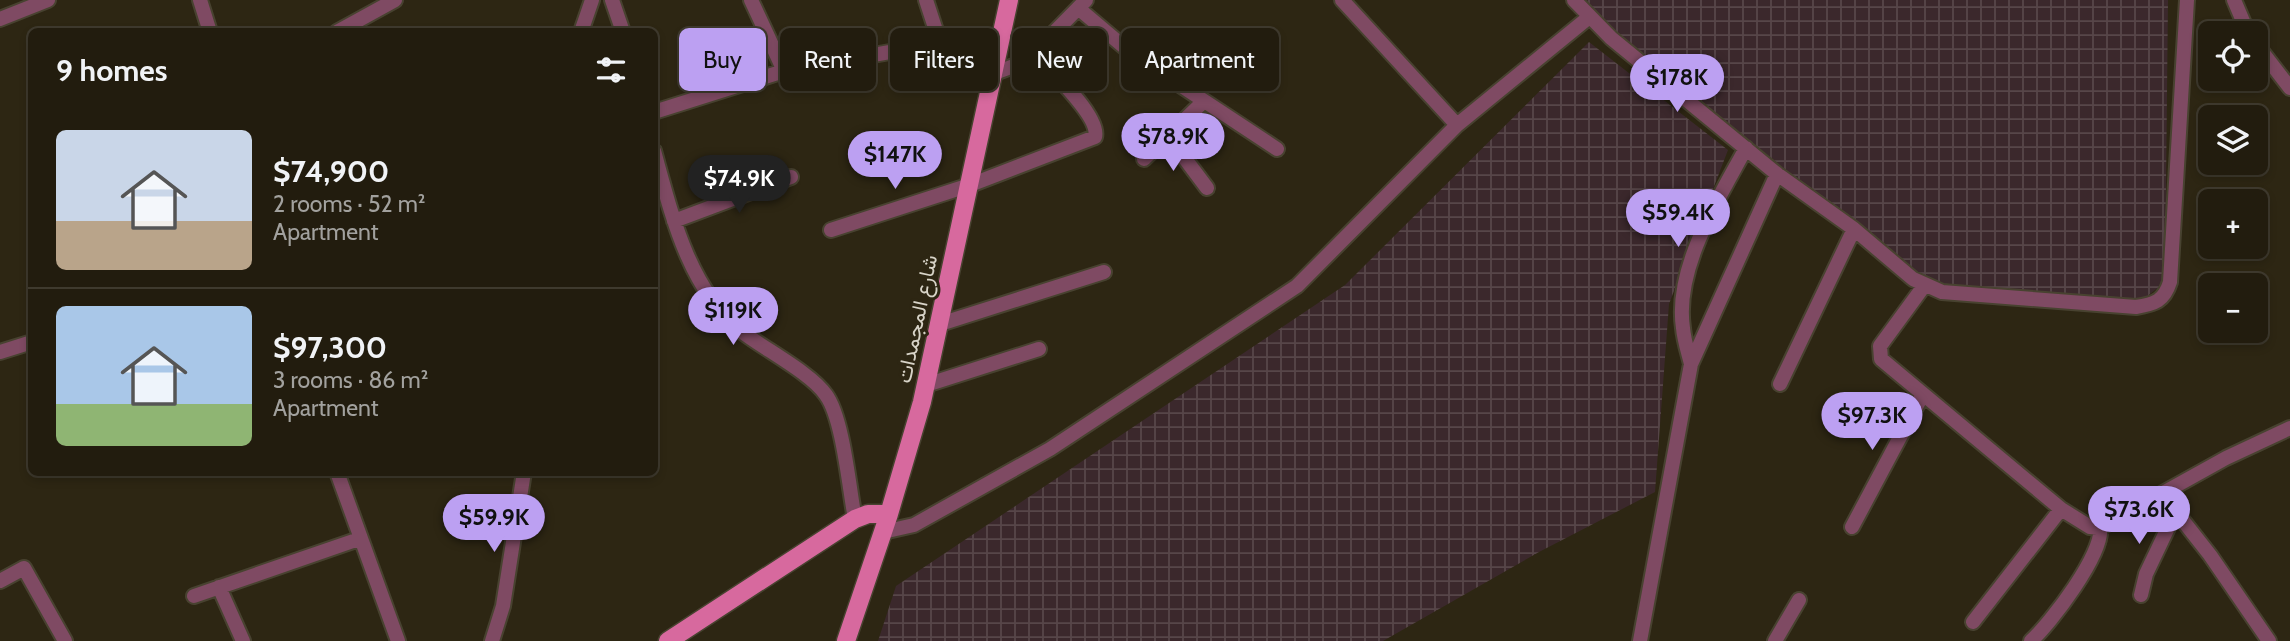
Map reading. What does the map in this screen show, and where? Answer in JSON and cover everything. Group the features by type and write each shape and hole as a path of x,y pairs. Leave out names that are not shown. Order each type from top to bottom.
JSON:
{"main road":[{"name":"شارع المجمدات","path":"998,48 1009,0"},
{"name":"شارع المجمدات","path":"846,641 889,514 926,385 989,91"},
{"path":"668,641 855,519 868,514 889,514"}],"street":[{"path":"0,19 21,5 48,0"},
{"path":"200,0 209,28"},
{"path":"344,28 395,0"},
{"path":"582,28 592,0"},
{"path":"612,0 621,28"},
{"path":"751,0 780,62"},
{"path":"926,0 935,28"},
{"path":"1342,0 1457,125"},
{"path":"1574,0 1588,18 1777,174 1854,229 1924,286 1942,292 2136,307 2153,305 2165,297 2169,282 2187,0"},
{"path":"2234,0 2243,21"},
{"path":"1058,28 1082,4 1130,52 1277,149"},
{"path":"883,532 914,525 1050,449 1297,286 1457,125 1588,18"},
{"path":"2268,60 2290,88"},
{"path":"658,111 780,72"},
{"path":"831,230 970,186 1095,137 1096,127 1070,91"},
{"path":"1144,159 1203,102"},
{"path":"1168,136 1207,188"},
{"path":"1691,364 1682,325 1687,279 1704,228 1746,148"},
{"path":"658,165 674,221 704,287 720,310 737,328 814,382 827,395 836,414 855,519"},
{"path":"1640,641 1691,364 1777,174"},
{"path":"674,221 791,177"},
{"path":"1780,384 1854,229"},
{"path":"940,324 1104,272"},
{"path":"1924,286 1880,346 1879,352 1885,364 2061,509 2090,527 2100,528 2226,458 2289,432"},
{"path":"0,352 28,343"},
{"path":"926,385 1039,349"},
{"path":"1852,527 1923,394"},
{"path":"338,476 398,641"},
{"path":"492,641 503,606 523,476"},
{"path":"2162,494 2210,555 2269,641"},
{"path":"1973,622 2061,509"},
{"path":"2141,595 2146,574 2175,511"},
{"path":"2031,641 2056,614 2099,543 2100,528"},
{"path":"194,596 359,539"},
{"path":"0,580 24,568 65,641"},
{"path":"219,587 243,641"},
{"path":"1775,641 1800,600"}],"shaded area":[{"path":"1582,0 2168,0 2165,282 2140,302 1935,290 1595,16"},
{"path":"1589,42 1728,150 1669,304 1655,492 1539,552 1383,641 878,641 896,586 1345,285"}]}
